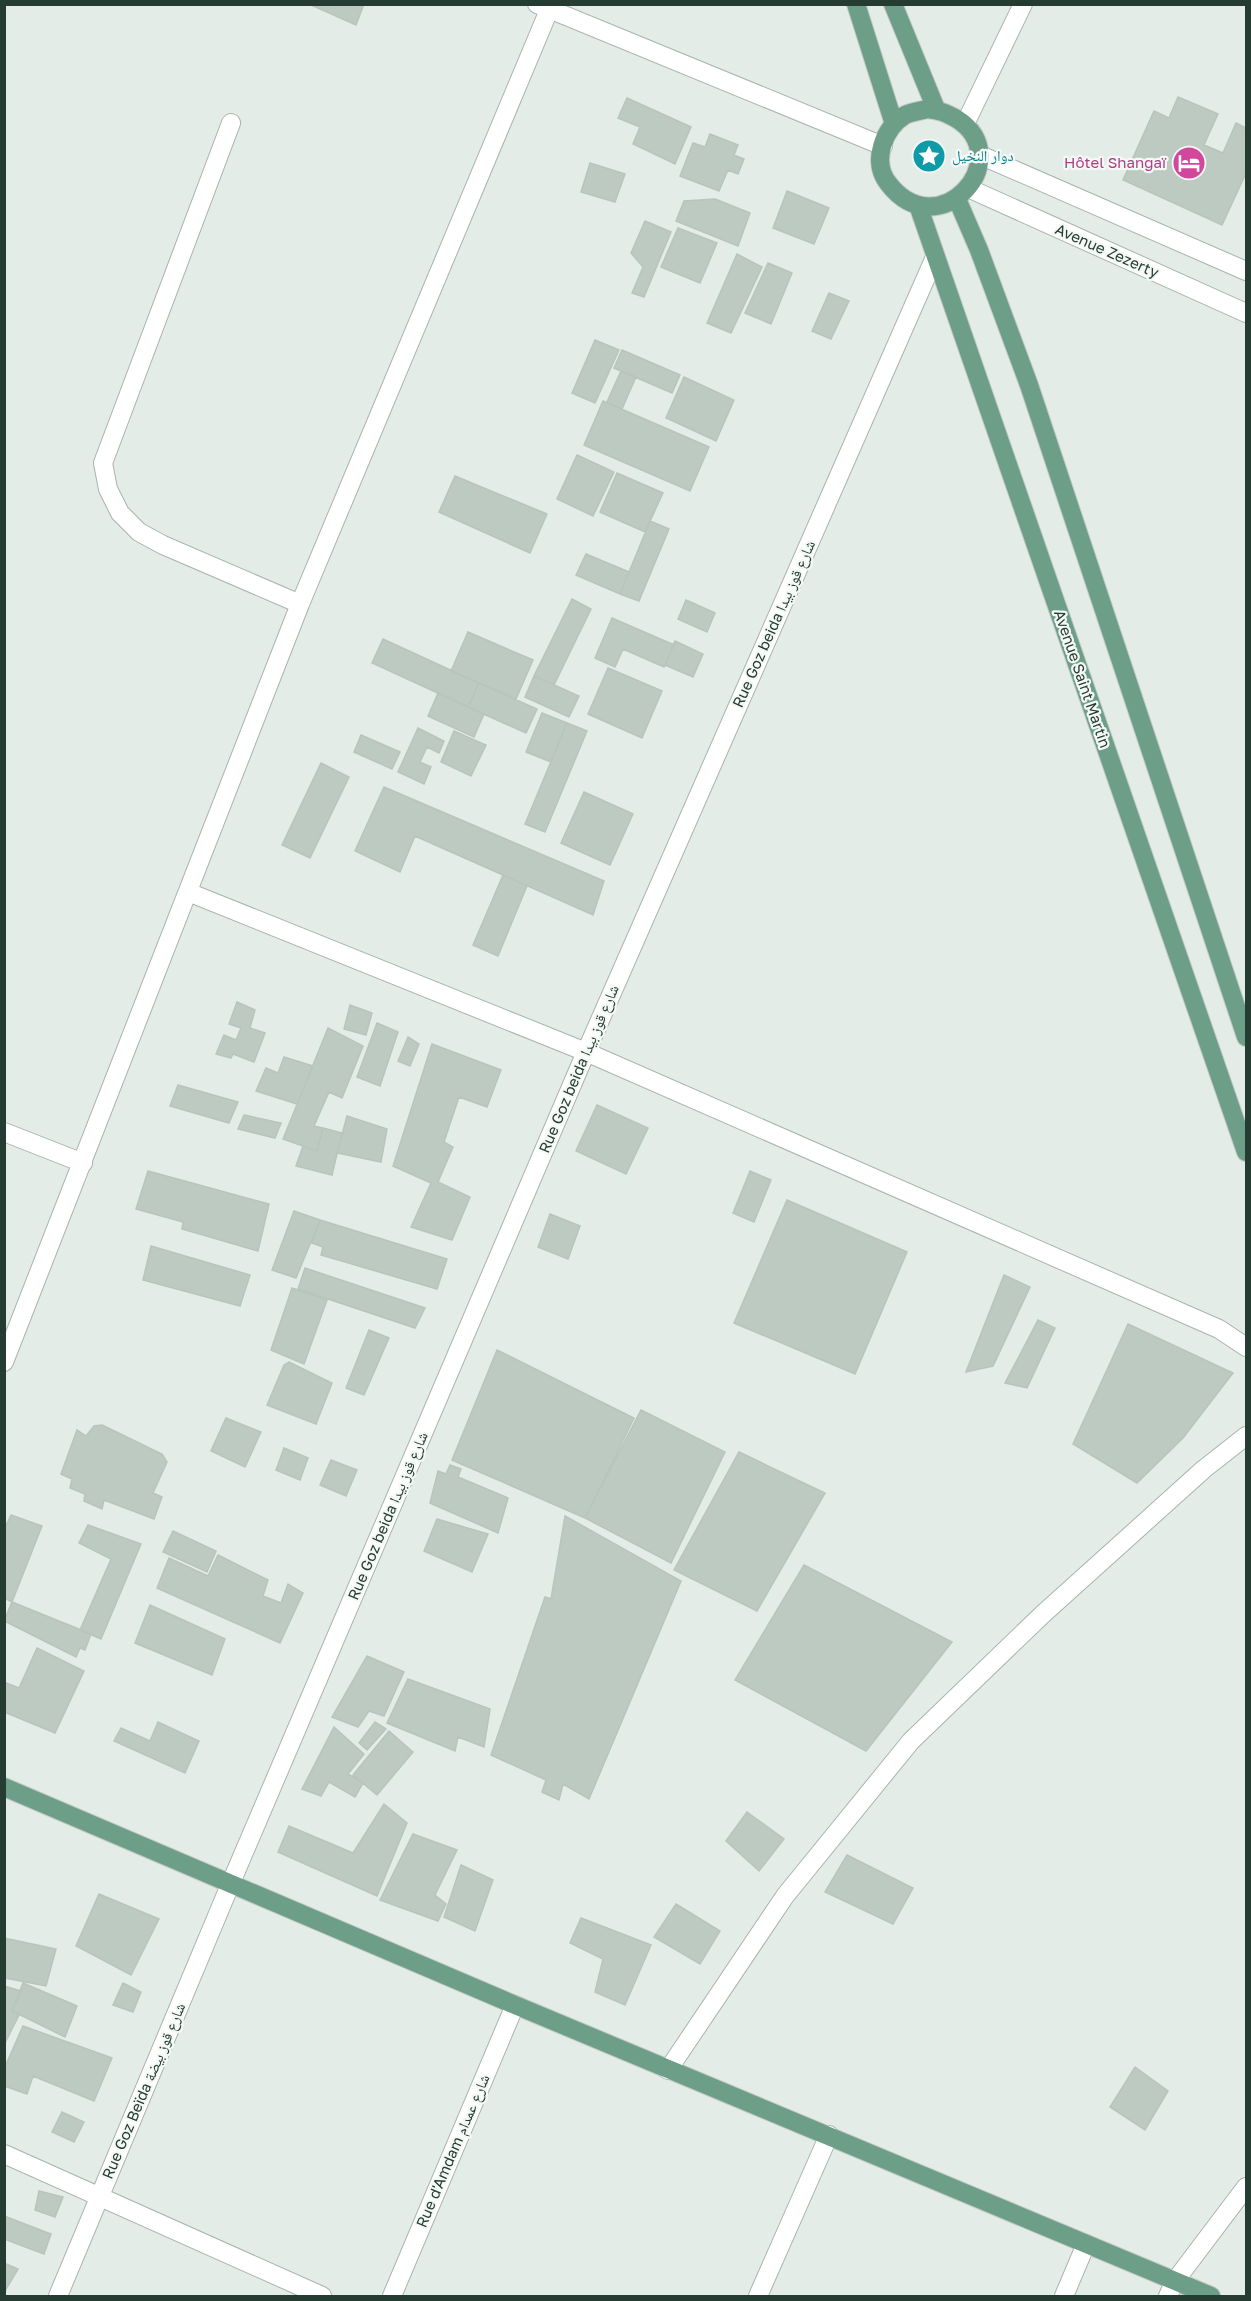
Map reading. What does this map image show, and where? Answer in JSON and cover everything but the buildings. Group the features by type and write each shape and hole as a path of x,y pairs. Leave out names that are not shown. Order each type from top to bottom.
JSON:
{"main road":[{"path":"856,4 894,124"},
{"path":"893,4 936,110"},
{"path":"927,109 936,110 943,111 965,124 972,134 980,155 976,174 962,194 933,207 918,205 900,196 886,181 881,160 885,136 894,124 907,114 927,109"},
{"path":"962,194 979,250 1029,386 1246,1037"},
{"name":"Avenue Saint Martin","path":"918,205 1246,1152"},
{"path":"4,1787 668,2070 1086,2244 1172,2289 1211,2296"}],"street":[{"path":"965,124 1023,4"},
{"path":"4,1362 300,604 543,7 883,146"},
{"path":"231,123 103,463 108,489 120,513 139,532 163,545 300,604"},
{"path":"980,155 1246,272"},
{"name":"Avenue Zezerty","path":"962,194 1246,313"},
{"name":"Rue Goz beida شارع قوز بيدا","path":"231,1885 586,1052 935,257"},
{"path":"188,892 586,1052 1220,1329 1246,1347"},
{"path":"4,1132 83,1163"},
{"path":"668,2070 785,1896 911,1741 1060,1599 1204,1469 1246,1436"},
{"name":"Rue Goz Beïda شارع قوز بيضة","path":"58,2296 231,1885"},
{"name":"Rue d'Amdam شارع عمدام","path":"392,2296 515,2005"},
{"path":"758,2296 828,2135"},
{"path":"4,2154 322,2296"},
{"path":"1172,2289 1246,2187"},
{"path":"1064,2296 1086,2244"}],"place":[{"name":"دوار النخيل","path":"929,156"},
{"name":"Hôtel Shangaï","path":"1189,163"}]}
